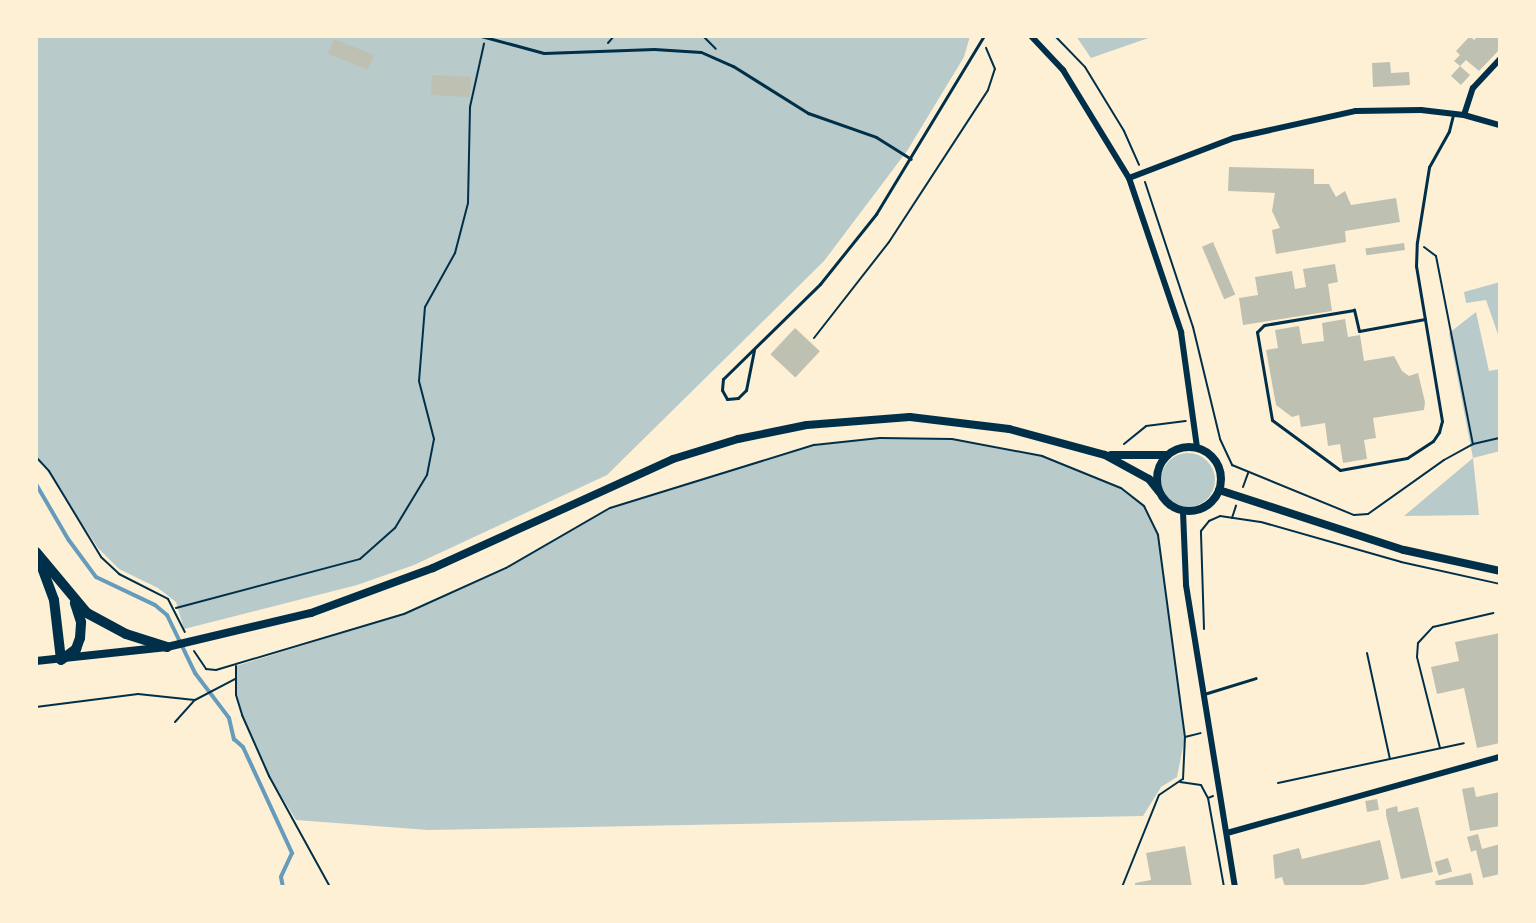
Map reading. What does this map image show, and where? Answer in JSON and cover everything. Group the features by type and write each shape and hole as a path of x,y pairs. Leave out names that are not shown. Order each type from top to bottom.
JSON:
{"highway":[{"path":"36,553 75,601 103,623 167,647"},
{"path":"36,553 54,600 62,660"},
{"path":"62,660 76,649 80,638 81,622 75,601"}],"main road":[{"path":"36,661 167,647 214,638 352,599 433,568 641,472 706,448 772,431 876,418 943,419 1020,431 1105,455 1167,455 1186,447 1197,448 1214,460 1221,480 1219,490 1207,506 1183,512 1166,502 1142,475 1105,455"},
{"path":"1159,492 1157,472 1167,455"},
{"path":"1219,490 1404,550 1500,571"}],"street":[{"path":"1031,36 1063,70 1130,178 1181,332 1197,448"},
{"path":"1464,115 1473,88 1500,58"},
{"path":"1130,178 1234,138 1318,118 1396,109 1464,115 1500,125"},
{"path":"1183,512 1186,585 1235,887"},
{"path":"1227,833 1500,757"}],"lane":[{"path":"481,36 544,52 654,49 701,52 733,66 808,113 876,137 911,159"},
{"path":"754,350 746,390 738,398 727,399 722,390 723,379 820,284 876,214 983,38"},
{"path":"1425,319 1359,331 1354,310 1264,325 1257,332 1272,420 1340,470 1407,458 1433,441 1442,421 1425,319 1417,242 1429,167 1449,131 1453,114"},
{"path":"1204,694 1256,678"}],"path":[{"path":"1055,36 1085,67 1124,131 1142,172 1193,327 1220,439 1232,465 1354,515 1368,514 1444,460 1473,444 1500,438"},
{"path":"175,609 360,559 395,528 427,475 434,439 419,381 426,307 455,253 468,203 470,107 485,38"},
{"path":"814,338 889,242 988,90 995,69 983,38"},
{"path":"1417,242 1436,256 1473,444"},
{"path":"1118,456 1135,432 1146,426 1164,421 1194,421"},
{"path":"191,646 206,669 236,666 404,614 506,568 610,508 814,445 880,438 952,439 1042,456 1121,488 1144,506 1158,535 1185,736 1184,774 1179,782 1159,795 1122,887"},
{"path":"36,457 49,471 101,557 119,574 168,599 188,637"},
{"path":"1204,634 1201,531 1209,520 1220,516 1261,522 1401,562 1500,584"},
{"path":"1440,748 1417,657 1418,643 1433,627 1493,613"},
{"path":"1367,653 1390,759"},
{"path":"236,666 235,679 243,715 269,776 330,887"},
{"path":"175,722 195,700 235,679"},
{"path":"36,707 138,694 195,700"},
{"path":"1185,736 1209,732"},
{"path":"1278,783 1464,743"},
{"path":"1179,782 1201,785 1208,798"}],"shaded area":[{"path":"36,36 970,36 964,57 907,151 824,261 607,475 414,565 357,585 184,629 176,602 158,588 119,569 98,548 36,454"},
{"path":"1076,36 1154,36 1091,58"},
{"path":"1500,282 1500,340 1486,300 1466,303 1464,292"},
{"path":"1476,312 1489,371 1500,369 1500,451 1473,458 1449,333"},
{"path":"880,438 952,439 1042,456 1121,488 1144,506 1158,535 1185,737 1177,777 1161,787 1143,816 428,830 296,820 269,776 242,715 236,695 236,666 404,614 506,568 610,508 814,445"},
{"path":"1183,453 1193,453 1203,457 1211,465 1215,480 1211,495 1203,503 1193,507 1183,507 1173,503 1165,495 1161,485 1161,475 1165,465 1173,457"},
{"path":"1473,458 1479,515 1404,516"}],"building":[{"path":"1470,36 1474,40 1478,36 1500,36 1500,49 1479,71 1466,60 1460,66 1454,61 1460,55 1456,51"},
{"path":"334,39 374,55 368,70 328,54"},
{"path":"1390,62 1391,73 1409,72 1410,85 1373,87 1372,63"},
{"path":"1460,66 1470,75 1461,85 1451,76"},
{"path":"432,75 471,77 470,97 431,95"},
{"path":"1229,167 1314,169 1314,184 1329,184 1336,197 1345,191 1351,205 1396,198 1400,222 1345,231 1346,242 1276,254 1272,230 1280,228 1272,211 1275,193 1228,191"},
{"path":"1213,242 1235,294 1224,299 1202,247"},
{"path":"1404,243 1405,250 1366,255 1365,248"},
{"path":"1335,264 1338,282 1328,284 1332,311 1243,325 1239,298 1258,295 1255,277 1292,271 1295,289 1306,287 1303,269"},
{"path":"1345,319 1348,337 1360,335 1364,361 1394,356 1402,371 1409,376 1418,373 1425,402 1424,410 1373,418 1376,438 1364,440 1367,459 1343,463 1340,444 1328,446 1325,423 1301,427 1299,415 1292,417 1276,405 1266,350 1278,348 1275,330 1299,326 1302,344 1324,341 1322,323"},
{"path":"795,328 820,351 795,378 770,354"},
{"path":"1500,633 1500,743 1477,748 1464,688 1437,694 1431,667 1459,661 1455,642"},
{"path":"1474,787 1476,797 1500,792 1500,826 1470,831 1462,789"},
{"path":"1377,799 1379,810 1367,812 1365,801"},
{"path":"1397,806 1398,812 1418,807 1433,872 1401,879 1386,815 1386,809"},
{"path":"1478,834 1482,849 1500,844 1500,874 1483,878 1476,850 1471,852 1467,837"},
{"path":"1380,840 1389,879 1355,887 1285,887 1282,877 1275,879 1273,855 1299,848 1302,859"},
{"path":"1185,846 1192,887 1135,887 1135,883 1151,880 1146,853"},
{"path":"1448,858 1452,871 1439,875 1435,862"},
{"path":"1471,873 1474,887 1436,887 1435,881"}],"waterway":[{"path":"36,484 68,539 96,577 155,605 167,615 195,673 229,718 234,739 243,747 292,853 281,877 283,887"}]}
